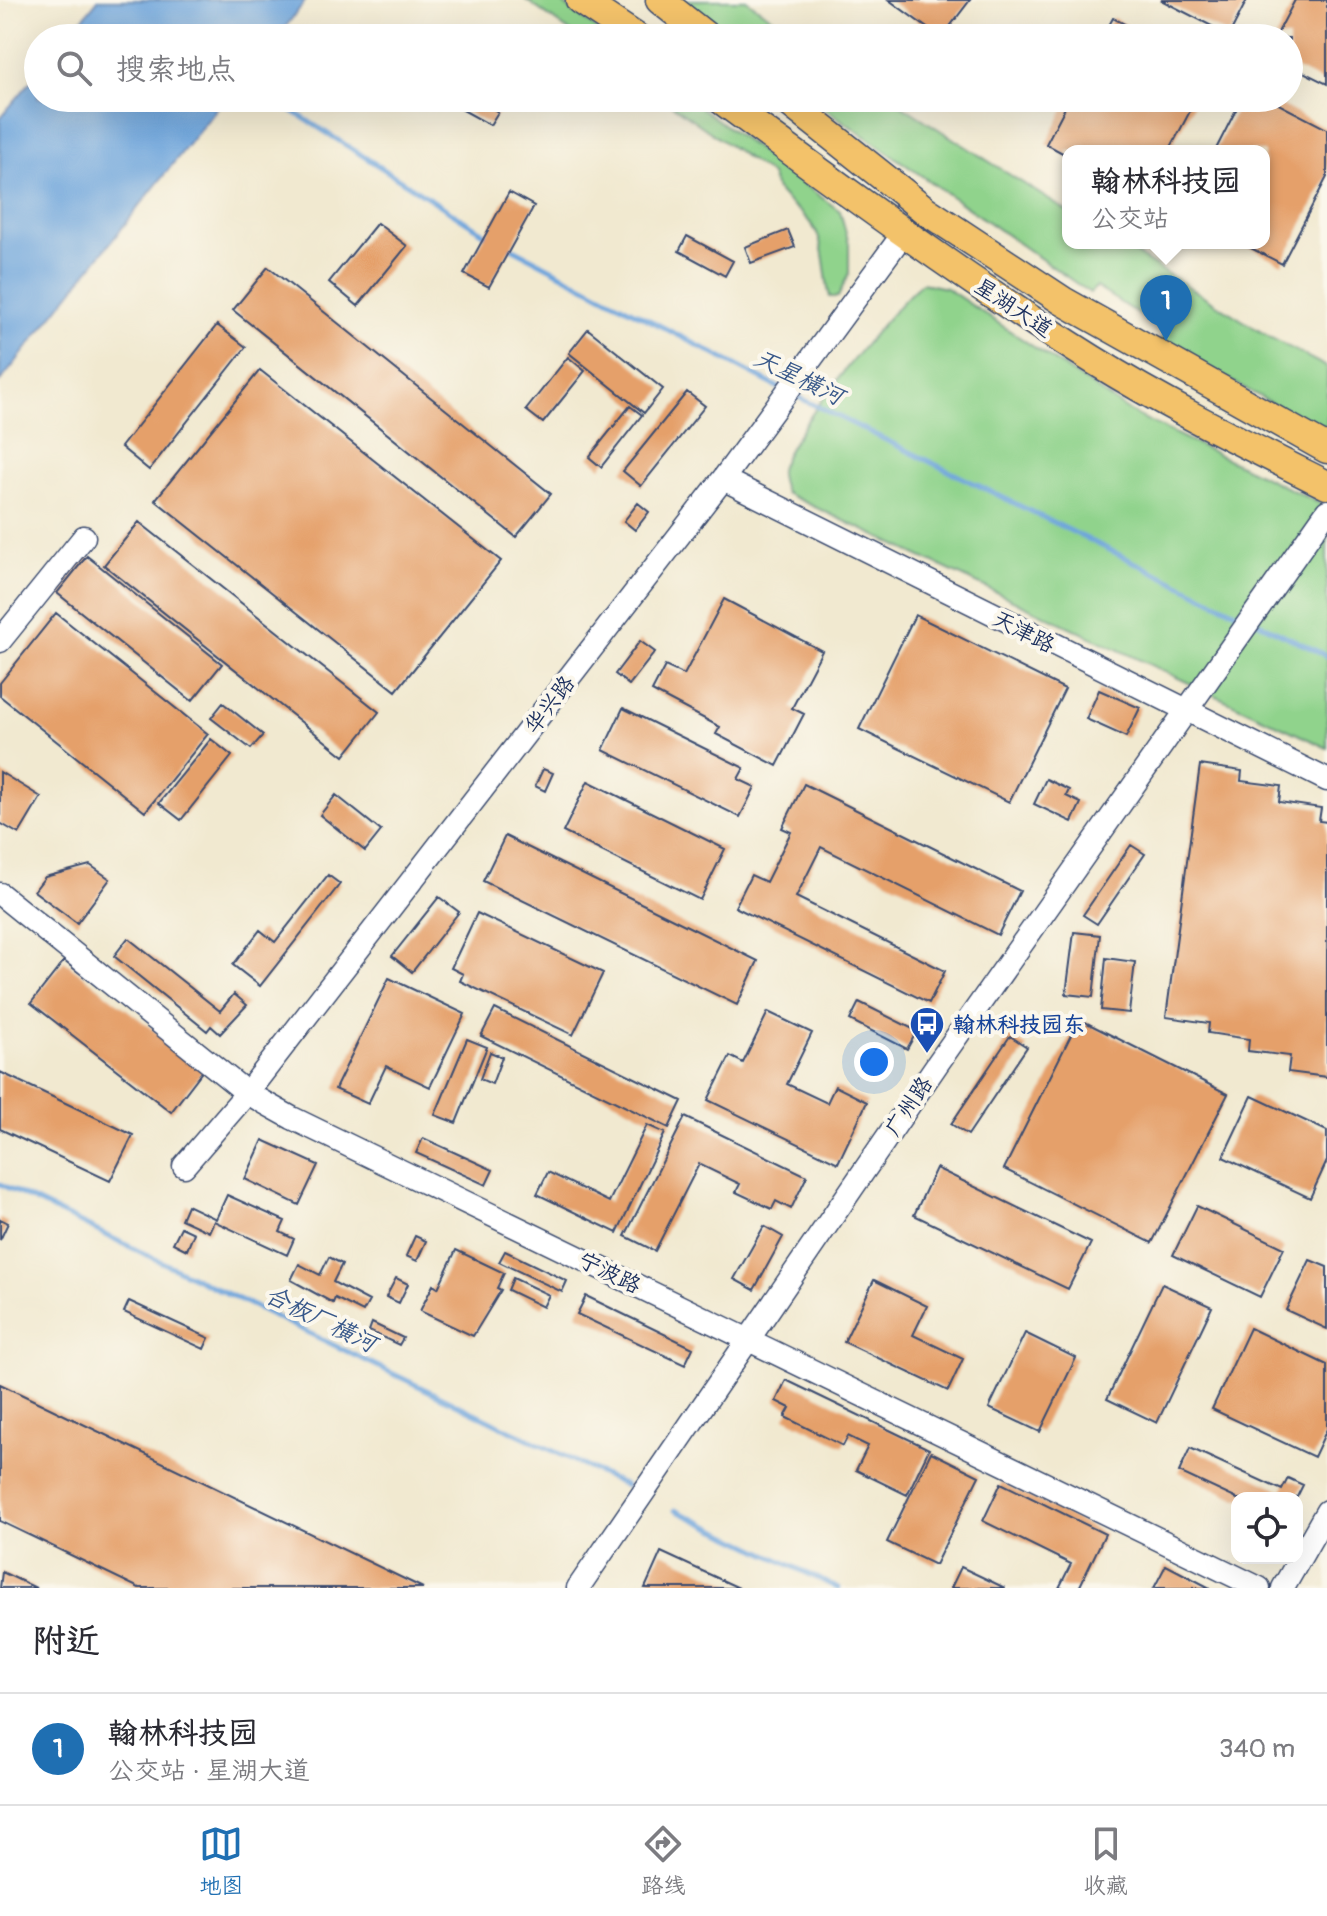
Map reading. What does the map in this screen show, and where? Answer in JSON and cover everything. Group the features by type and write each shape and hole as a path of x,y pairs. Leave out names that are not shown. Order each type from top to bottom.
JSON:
{"main road":[{"path":"660,0 690,24"},
{"path":"587,5 616,24"},
{"name":"星湖大道","path":"738,112 903,234 1093,359 1201,422 1327,485"},
{"name":"星湖大道","path":"802,112 925,210 1063,301 1327,449"}],"street":[{"name":"华兴路","path":"184,1166 247,1093 723,479 903,234"},
{"name":"天津路","path":"723,479 1184,712 1327,780"},
{"name":"广州路","path":"578,1588 747,1338 1327,511"},
{"path":"0,641 84,537"},
{"name":"宁波路","path":"0,894 247,1093 1259,1588"},
{"path":"1283,1588 1327,1511"}],"green space":[{"path":"526,0 558,0 590,24 559,24"},
{"path":"675,0 746,0 781,24 708,24"},
{"path":"682,112 707,112 840,211 849,244 849,273 838,297 830,297 821,244 814,228 778,191 771,175"},
{"path":"830,112 912,112 1062,208 1062,249 1128,249 1271,338 1327,367 1327,427 1300,419 1160,341 1166,332 1096,287 1090,293"},
{"path":"922,283 946,288 1132,413 1327,507 1327,748 785,493 780,470 801,430 867,343"}],"water":[{"path":"98,0 306,0 288,24 78,24"},
{"path":"24,90 24,112 214,112 0,382 0,118"}],"building":[{"path":"889,0 970,0 952,24 922,24"},
{"path":"1161,0 1247,0 1235,24 1208,24"},
{"path":"1295,0 1327,0 1327,84 1303,72 1303,24 1282,24"},
{"path":"1113,18 1124,24 1110,24"},
{"path":"466,112 498,112 490,125"},
{"path":"1063,112 1190,112 1172,145 1062,145 1062,153 1046,144"},
{"path":"1235,112 1294,112 1327,129 1327,177 1282,264 1253,249 1270,249 1270,145 1218,145"},
{"path":"509,192 534,206 489,287 464,274"},
{"path":"377,223 407,246 358,306 329,282"},
{"path":"788,230 795,247 751,263 745,247"},
{"path":"687,236 733,261 725,276 679,251"},
{"path":"268,267 551,494 516,537 233,310"},
{"path":"217,325 246,347 149,470 121,447"},
{"path":"588,329 663,389 644,413 569,353"},
{"path":"568,357 585,371 543,423 526,410"},
{"path":"260,370 501,561 396,691 155,500"},
{"path":"687,392 705,406 641,486 623,471"},
{"path":"630,406 642,415 601,467 589,457"},
{"path":"638,503 649,512 635,530 624,521"},
{"path":"139,522 379,712 344,756 104,565"},
{"path":"87,556 222,664 192,701 57,593"},
{"path":"724,599 822,651 792,708 804,714 777,766 716,734 720,727 652,691 665,666 684,675"},
{"path":"56,613 208,734 145,812 0,696 0,683"},
{"path":"915,615 1065,689 1009,802 859,729"},
{"path":"640,641 655,652 629,685 615,674"},
{"path":"1099,690 1140,708 1126,737 1086,719"},
{"path":"223,703 263,735 251,749 211,718"},
{"path":"623,708 744,768 738,779 755,787 740,817 603,750"},
{"path":"211,739 232,756 181,820 159,803"},
{"path":"1200,765 1242,771 1241,781 1281,786 1279,802 1321,808 1319,821 1327,822 1327,1077 1288,1072 1290,1056 1248,1051 1249,1039 1208,1033 1209,1023 1166,1017"},
{"path":"543,769 553,773 545,791 535,786"},
{"path":"0,772 41,797 19,834 0,823"},
{"path":"1046,779 1069,790 1066,796 1081,803 1072,822 1034,804"},
{"path":"588,781 725,849 700,900 563,832"},
{"path":"804,784 1020,891 998,935 821,847 796,897 945,971 929,1003 735,907 751,875 766,882 791,832 782,828"},
{"path":"336,795 381,831 365,851 320,815"},
{"path":"505,836 758,961 737,1005 483,881"},
{"path":"1131,845 1145,854 1097,924 1083,915"},
{"path":"90,865 110,879 77,923 34,891 45,877"},
{"path":"328,875 340,884 260,986 233,965 260,930 275,942"},
{"path":"439,897 459,912 412,972 392,956"},
{"path":"477,913 603,973 573,1035 460,981 463,974 451,968"},
{"path":"1074,932 1100,935 1093,997 1066,994"},
{"path":"128,938 220,1011 234,994 247,1005 220,1034 211,1026 207,1031 114,956"},
{"path":"1106,958 1135,962 1129,1013 1101,1010"},
{"path":"64,961 204,1069 171,1112 31,1003"},
{"path":"389,978 465,1014 430,1087 386,1066 368,1104 335,1089"},
{"path":"859,1002 917,1031 907,1049 850,1020"},
{"path":"495,1009 682,1101 669,1128 481,1036"},
{"path":"768,1012 812,1033 787,1084 827,1103 835,1086 867,1102 838,1163 708,1100 730,1056 743,1063"},
{"path":"1079,1019 1228,1094 1152,1243 1004,1169"},
{"path":"1010,1036 1027,1047 968,1135 951,1124"},
{"path":"467,1039 487,1047 456,1123 435,1115"},
{"path":"490,1052 502,1057 492,1084 480,1079"},
{"path":"0,1072 133,1135 110,1181 0,1129"},
{"path":"1252,1096 1327,1131 1327,1161 1310,1198 1223,1157"},
{"path":"685,1117 807,1176 791,1209 776,1201 772,1209 736,1192 740,1184 699,1164 655,1251 625,1236"},
{"path":"647,1125 665,1133 617,1233 537,1194 548,1172 609,1202"},
{"path":"423,1138 493,1170 486,1185 416,1153"},
{"path":"263,1140 318,1165 299,1205 245,1179"},
{"path":"936,1168 1091,1243 1068,1289 914,1215"},
{"path":"227,1195 285,1221 280,1232 294,1239 287,1255 214,1221 209,1232 181,1219 187,1205 216,1219"},
{"path":"1197,1206 1284,1248 1260,1297 1173,1255"},
{"path":"0,1219 8,1223 0,1240"},
{"path":"764,1226 783,1237 754,1290 734,1279"},
{"path":"181,1227 194,1233 187,1250 173,1243"},
{"path":"415,1236 426,1241 417,1261 406,1256"},
{"path":"456,1250 504,1273 497,1288 501,1290 473,1336 420,1311 433,1285 438,1288"},
{"path":"505,1251 567,1281 562,1292 499,1262"},
{"path":"329,1257 342,1264 333,1282 369,1301 363,1312 335,1298 333,1303 291,1280 299,1264 320,1275"},
{"path":"1310,1260 1327,1267 1327,1329 1286,1310"},
{"path":"396,1278 408,1284 399,1303 386,1297"},
{"path":"513,1278 549,1295 543,1307 508,1290"},
{"path":"874,1280 927,1306 913,1335 963,1359 948,1391 844,1342"},
{"path":"1162,1284 1212,1307 1157,1423 1107,1399"},
{"path":"586,1296 693,1348 685,1365 577,1314"},
{"path":"129,1301 209,1338 204,1349 124,1312"},
{"path":"372,1323 403,1338 399,1345 369,1331"},
{"path":"1250,1328 1327,1365 1327,1429 1314,1457 1212,1409"},
{"path":"1025,1333 1076,1358 1040,1432 989,1408"},
{"path":"786,1380 929,1449 907,1495 856,1470 868,1446 848,1436 843,1446 785,1417 790,1408 776,1401"},
{"path":"0,1384 423,1588 139,1588 0,1521"},
{"path":"1190,1448 1282,1490 1288,1478 1303,1485 1300,1492 1231,1492 1231,1496 1179,1472"},
{"path":"931,1452 979,1476 935,1565 887,1542"},
{"path":"1001,1483 1105,1534 1079,1588 1059,1588 1071,1564 983,1521"},
{"path":"661,1552 739,1588 645,1588"},
{"path":"1166,1565 1210,1588 1154,1588"},
{"path":"961,1567 1005,1588 951,1588"},
{"path":"2,1572 36,1588 0,1588"}],"waterway":[{"name":"天星横河","path":"294,112 490,237"},
{"name":"天星横河","path":"506,245 781,389"},
{"name":"天星横河","path":"794,395 1244,616"},
{"name":"天星横河","path":"1257,622 1327,656"},
{"name":"合板厂横河","path":"0,1184 626,1486"},
{"name":"合板厂横河","path":"675,1510 838,1588"}],"place":[{"name":"翰林科技园","path":"1166,341"},
{"name":"翰林科技园东","path":"927,1055"}]}
